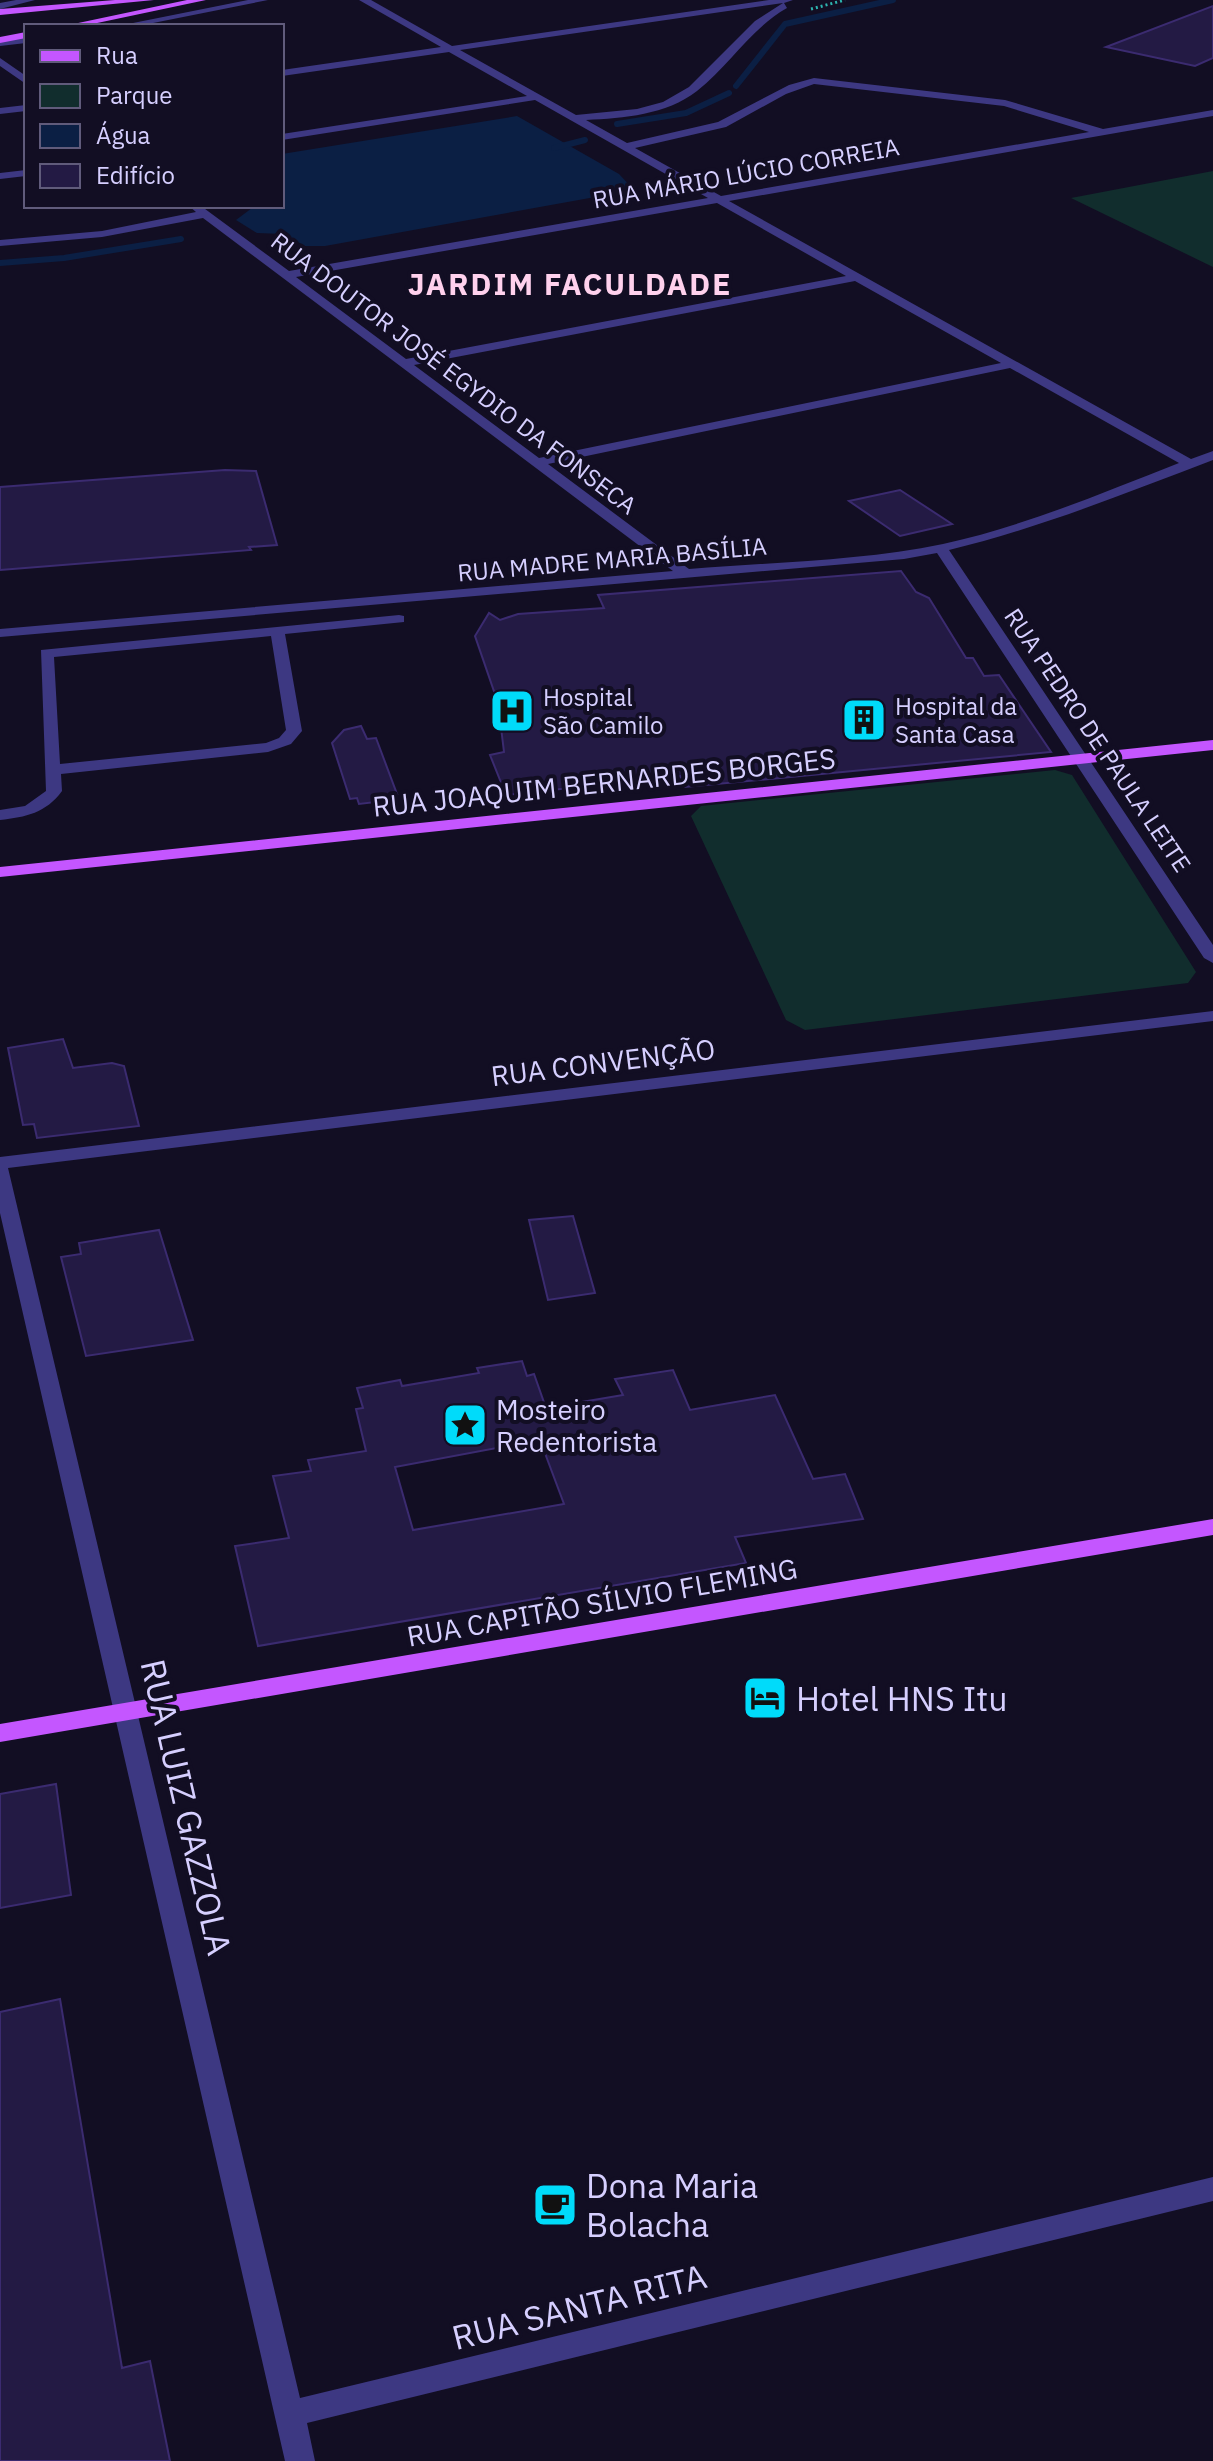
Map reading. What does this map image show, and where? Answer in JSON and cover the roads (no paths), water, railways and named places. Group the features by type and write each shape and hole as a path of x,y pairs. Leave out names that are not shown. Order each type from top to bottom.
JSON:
{"main road":[{"path":"3,10 149,0"},
{"path":"79,24 201,0"},
{"path":"3,10 38,20"},
{"name":"RUA JOAQUIM BERNARDES BORGES","path":"0,872 1213,745"},
{"name":"RUA CAPITÃO SÍLVIO FLEMING","path":"0,1733 127,1714 1213,1527"}],"street":[{"path":"3,10 30,0"},
{"path":"134,24 263,0"},
{"path":"364,0 1190,464"},
{"path":"702,0 735,7"},
{"path":"284,73 788,0"},
{"path":"575,118 630,113 681,97 696,86 763,16 795,0"},
{"path":"0,42 24,36"},
{"path":"0,61 24,79"},
{"path":"625,147 719,125 757,108 792,87 814,81 1005,103 1105,133"},
{"path":"284,137 538,97"},
{"path":"0,111 24,108"},
{"name":"RUA MÁRIO LÚCIO CORREIA","path":"286,275 1213,113"},
{"path":"0,176 24,173"},
{"path":"0,243 102,234 199,210"},
{"name":"RUA DOUTOR JOSÉ EGYDIO DA FONSECA","path":"199,210 688,575"},
{"path":"404,363 857,277"},
{"path":"537,462 1013,364"},
{"name":"RUA MADRE MARIA BASÍLIA","path":"0,633 876,559 942,550 1041,519 1213,455"},
{"name":"RUA PEDRO DE PAULA LEITE","path":"942,550 1213,958"},
{"path":"0,815 25,813 45,804 54,791 46,653 399,619"},
{"path":"52,770 268,747 285,741 294,731 277,629"},
{"name":"RUA CONVENÇÃO","path":"0,1163 1213,1016"},
{"name":"RUA LUIZ GAZZOLA","path":"0,1170 300,2461"},
{"name":"RUA SANTA RITA","path":"289,2414 1213,2189"}],"water":[{"path":"517,116 619,174 634,190 325,246 305,246 284,234 257,233 236,220 252,208 284,208 284,154"}],"waterway":[{"path":"736,86 785,24 893,0"},
{"path":"617,124 686,113 729,93"},
{"path":"554,148 585,140"},
{"path":"0,263 64,258 181,239"}],"place":[{"name":"Hospital São Camilo","path":"512,711"},
{"name":"Hospital da Santa Casa","path":"864,720"},
{"name":"Mosteiro Redentorista","path":"465,1425"},
{"name":"Hotel HNS Itu","path":"765,1698"},
{"name":"Dona Maria Bolacha","path":"555,2205"}],"district":[{"name":"JARDIM FACULDADE","path":"570,283"}]}
